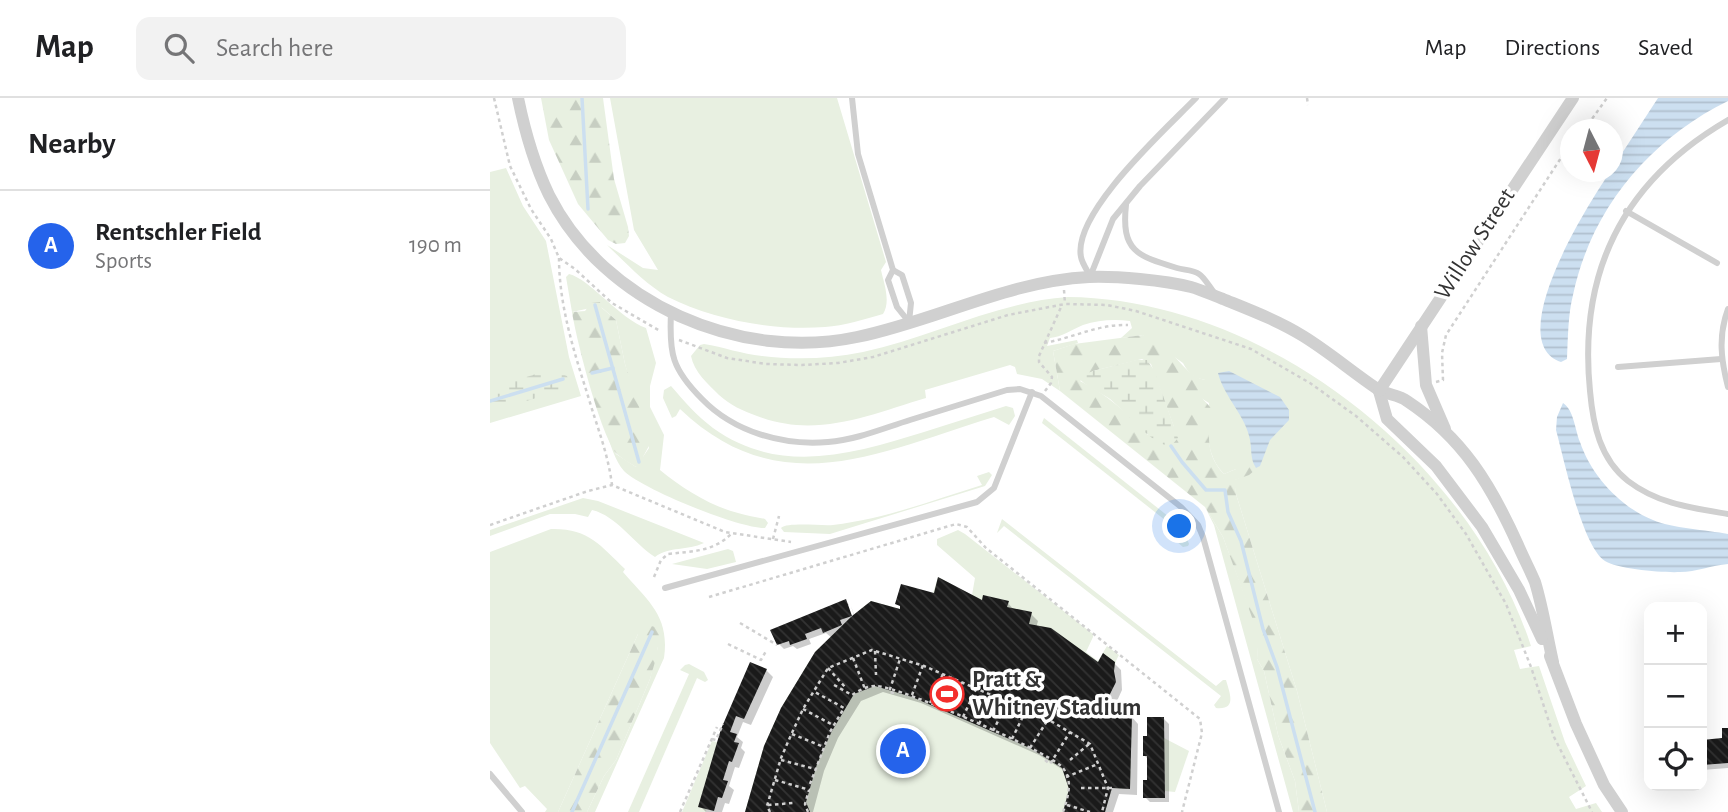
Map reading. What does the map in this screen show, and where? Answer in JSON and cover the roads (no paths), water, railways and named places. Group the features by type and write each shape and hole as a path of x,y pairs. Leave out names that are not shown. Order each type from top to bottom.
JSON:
{"street":[{"path":"518,98 530,153 551,198 596,258 635,291 671,313 742,338 802,344 858,337 1011,290 1090,277 1191,287 1301,334 1379,391 1405,399 1460,445 1490,486 1535,583 1553,662"},
{"name":"Willow Street","path":"1379,391 1573,98"},
{"path":"1421,326 1426,385 1448,436"},
{"path":"1379,391 1387,418 1436,466 1482,527 1519,590 1553,662 1576,724 1604,785 1622,812"}],"lane":[{"path":"852,98 858,155 893,270 888,280 897,307 909,322"},
{"path":"1090,277 1080,256 1084,233 1094,211 1111,187 1196,98"},
{"path":"1090,277 1113,219 1140,186 1225,98"},
{"path":"1728,120 1666,163 1626,211 1601,267 1589,319 1588,378 1592,418 1597,436 1605,454 1626,479 1648,495 1675,505 1728,514"},
{"path":"1126,203 1124,230 1128,243 1153,261 1199,274 1219,298"},
{"path":"1626,211 1717,263"},
{"path":"893,270 902,275 911,303 909,322"},
{"path":"1728,309 1721,339 1721,359 1728,387"},
{"path":"671,313 671,354 695,392 708,405 745,429 785,441 830,442 1007,390 1020,389 1041,396 1181,507 1198,525 1279,812"},
{"path":"1618,367 1721,359"},
{"path":"665,588 971,505 983,499 994,488 1032,392"},
{"path":"490,774 522,812"}],"water":[{"path":"1658,98 1728,98 1728,101 1673,135 1649,156 1609,206 1582,264 1570,310 1567,359 1561,362 1545,349 1540,328 1545,301 1569,240 1604,182 1623,182 1623,152"},
{"path":"1229,371 1280,397 1289,410 1289,420 1270,440 1260,466 1256,468 1248,431 1218,373"},
{"path":"1563,403 1572,415 1591,466 1618,498 1641,514 1661,523 1728,534 1728,564 1673,572 1630,568 1605,561 1597,552 1581,521 1569,480 1556,430 1557,417"}],"waterway":[{"path":"582,98 588,209"},
{"path":"595,305 639,462"},
{"path":"592,373 613,368"},
{"path":"490,401 563,379"},
{"path":"1171,446 1206,490 1225,490 1228,512 1241,541 1315,812"},
{"path":"572,812 652,632"}],"place":[{"name":"Pratt & Whitney Stadium","path":"947,694"},
{"name":"Rentschler Field","path":"903,751"}]}
